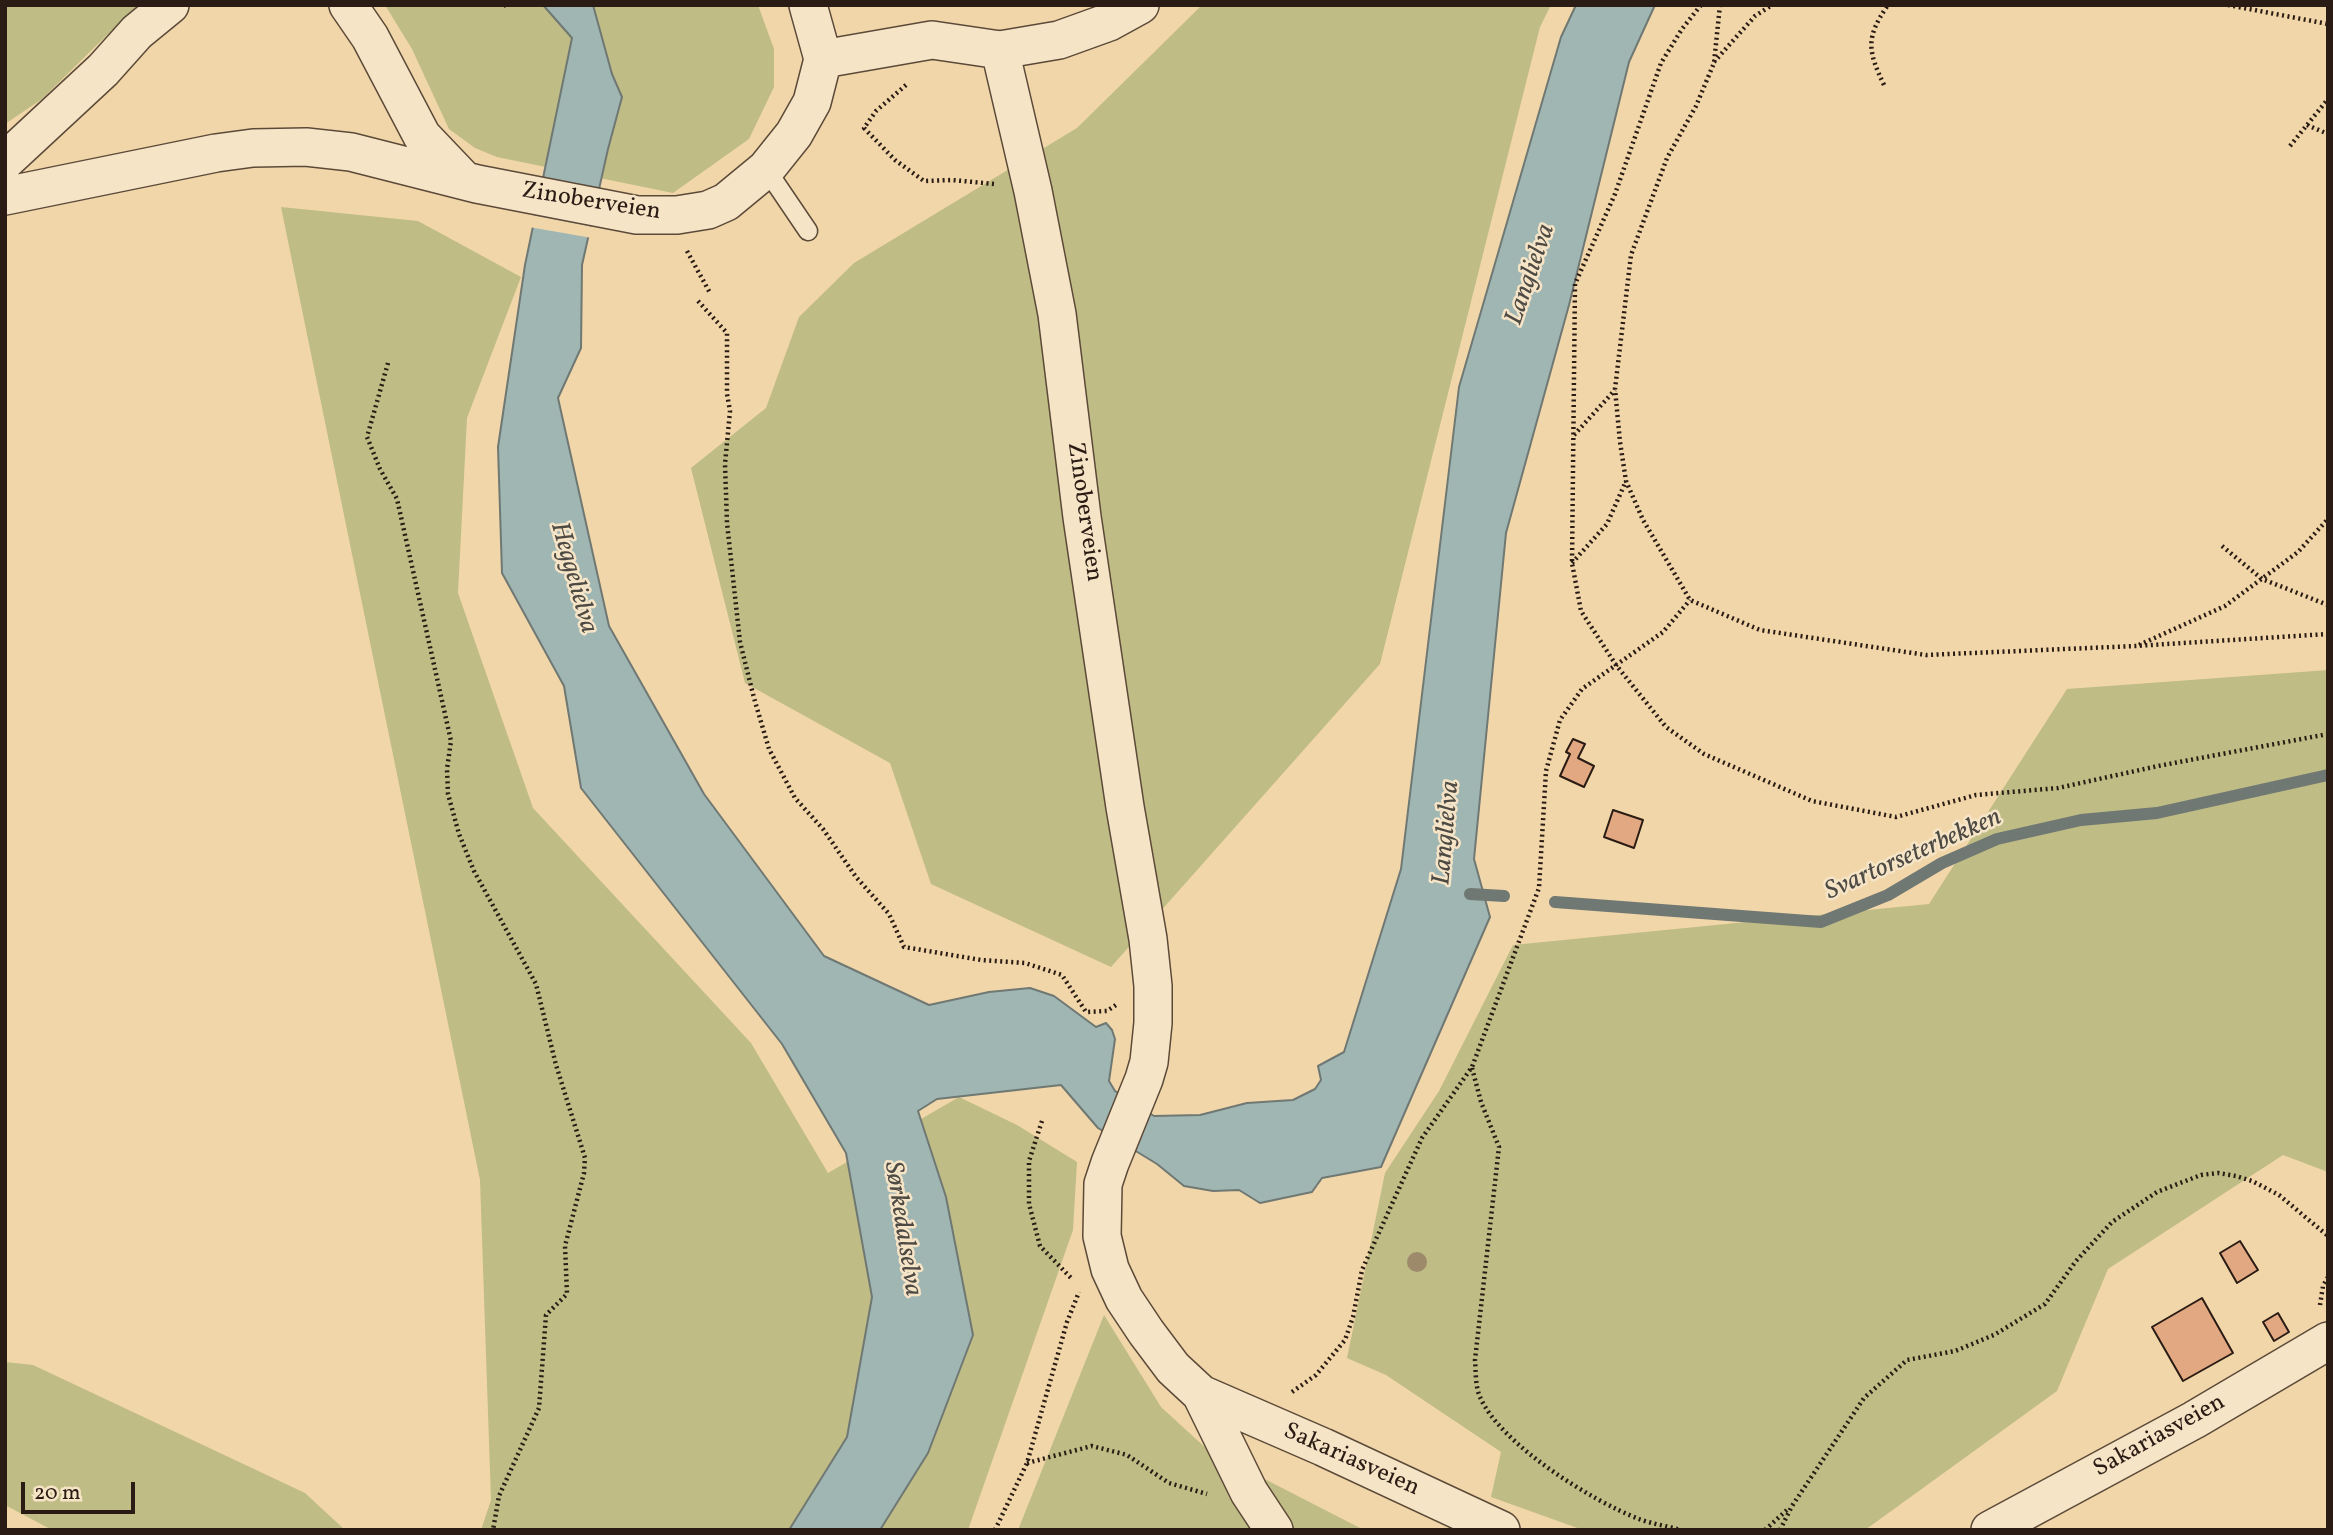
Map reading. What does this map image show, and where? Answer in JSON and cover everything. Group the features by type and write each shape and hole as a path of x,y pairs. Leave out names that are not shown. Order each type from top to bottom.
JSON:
{"street":[{"path":"5,161 103,70 137,32 170,5"},
{"path":"348,5 370,37 422,136 470,182"},
{"path":"808,5 823,59 932,40 1000,50 1059,40 1109,22 1140,5"},
{"name":"Zinoberveien","path":"1000,50 1033,191 1057,314 1084,531 1153,986 1149,1062 1103,1184 1102,1236 1110,1269 1124,1299 1174,1368 1201,1394 1249,1492 1274,1530"},
{"name":"Zinoberveien","path":"5,196 168,162 282,146 351,152 470,182 637,215 677,215 708,210 726,202 766,169 794,134 812,102 823,59"},
{"name":"Sakariasveien","path":"1990,1530 2194,1420 2328,1341"},
{"name":"Sakariasveien","path":"1201,1394 1324,1447 1501,1530"}],"lane":[{"path":"766,169 808,231"}],"path":[{"path":"1701,5 1661,63 1615,194 1575,284 1572,563 1581,611 1616,665 1666,727 1704,754 1812,802 1896,817 1976,795 2058,788 2328,734"},
{"path":"1720,5 1714,63 1696,107 1667,158 1631,255 1615,389 1626,481 1643,520 1690,600 1760,630 1926,655 2328,634"},
{"path":"1714,63 1755,16 1772,5"},
{"path":"1884,85 1871,58 1871,39 1888,5"},
{"path":"2228,5 2328,24"},
{"path":"911,81 876,111 864,128 895,160 924,181 952,180 1033,191"},
{"path":"2290,146 2328,99"},
{"path":"2307,125 2328,134"},
{"path":"675,250 687,250 710,293"},
{"path":"698,301 727,333 727,394 730,411 725,464 727,523 740,642 769,749 795,797 823,829 856,877 889,914 904,947 981,960 1025,963 1062,975 1086,1012 1107,1011 1134,992 1153,986"},
{"path":"388,363 367,437 380,469 397,499 451,741 447,769 448,794 459,834 474,871 536,984 556,1065 585,1158 565,1247 567,1294 546,1315 539,1408 499,1496 493,1530"},
{"path":"1572,436 1615,389"},
{"path":"1572,563 1607,524 1626,481"},
{"path":"2135,646 2225,606 2298,552 2327,520"},
{"path":"2222,546 2262,579 2328,605"},
{"path":"1240,1413 1281,1400 1316,1375 1345,1340 1353,1317 1362,1270 1422,1138 1472,1067 1539,888 1546,771 1560,720 1582,689 1663,632 1690,600"},
{"path":"1472,1067 1481,1102 1499,1147 1475,1360 1479,1395 1493,1420 1522,1448 1580,1489 1639,1519 1681,1530"},
{"path":"995,1530 1027,1463 1067,1322 1081,1289 1040,1246 1029,1204 1028,1161 1042,1121"},
{"path":"1780,1530 1792,1506 1864,1398 1907,1360 1955,1351 1994,1335 2045,1304 2076,1261 2112,1222 2157,1192 2201,1175 2218,1173 2236,1176 2278,1195 2328,1236"},
{"path":"1027,1463 1092,1446 1127,1455 1168,1483 1210,1495 1249,1492"},
{"path":"1765,1530 1792,1506"}],"shaded area":[{"path":"5,5 144,5 106,36 42,99 5,124"},
{"path":"385,5 758,5 774,49 774,87 749,139 673,193 497,157 475,148 449,129 412,49"},
{"path":"1202,5 1551,5 1540,27 1380,664 1111,967 931,884 890,763 745,683 691,468 766,408 799,317 854,263 1077,128"},
{"path":"281,207 418,221 521,277 467,418 458,593 533,808 751,1043 828,1173 959,1097 1017,1125 1077,1162 1073,1230 968,1530 481,1530 491,1500 480,1180"},
{"path":"2328,670 2328,1172 2283,1155 2108,1269 2057,1391 1865,1530 1583,1530 1491,1497 1501,1452 1386,1375 1347,1358 1385,1173 1439,1091 1513,945 1929,904 2067,689"},
{"path":"1104,1315 1161,1407 1208,1450 1364,1530 1018,1530"},
{"path":"5,1362 33,1365 305,1493 345,1530 52,1530 5,1505"}],"water":[{"path":"543,5 593,5 612,74 622,97 582,265 581,348 558,398 609,626 704,794 824,956 929,1005 989,992 1030,988 1054,996 1096,1027 1106,1023 1112,1030 1115,1039 1109,1081 1115,1091 1154,1116 1200,1115 1247,1103 1293,1100 1315,1089 1321,1080 1318,1066 1344,1052 1401,869 1459,387 1561,37 1576,5 1655,5 1629,62 1569,305 1506,533 1474,859 1490,917 1381,1167 1322,1178 1312,1192 1260,1203 1239,1190 1213,1191 1184,1186 1157,1164 1098,1128 1061,1085 937,1099 918,1111 946,1197 973,1335 928,1453 880,1530 789,1530 847,1437 872,1297 846,1153 782,1044 581,788 564,686 502,573 498,447 525,265 572,38"}],"pier":[{"path":"532,215 594,227 592,238 529,227"}],"building":[{"path":"1573,739 1585,744 1578,758 1594,766 1584,787 1560,776 1570,754 1566,752"},
{"path":"1613,810 1643,820 1634,848 1604,837"},
{"path":"2240,1241 2258,1270 2237,1283 2220,1253"},
{"path":"2202,1298 2233,1353 2183,1381 2152,1327"},
{"path":"2278,1313 2289,1332 2274,1341 2263,1322"}],"waterway":[{"name":"Svartorseterbekken","path":"1555,902 1821,922 1888,895 1942,863 1997,839 2081,820 2157,813 2328,775"},
{"name":"Svartorseterbekken","path":"1470,894 1504,896"}],"water label":[{"name":"Langlielva","path":"1532,275"},
{"name":"Heggelielva","path":"572,578"},
{"name":"Langlielva","path":"1448,833"},
{"name":"Sørkedalselva","path":"901,1229"}]}
